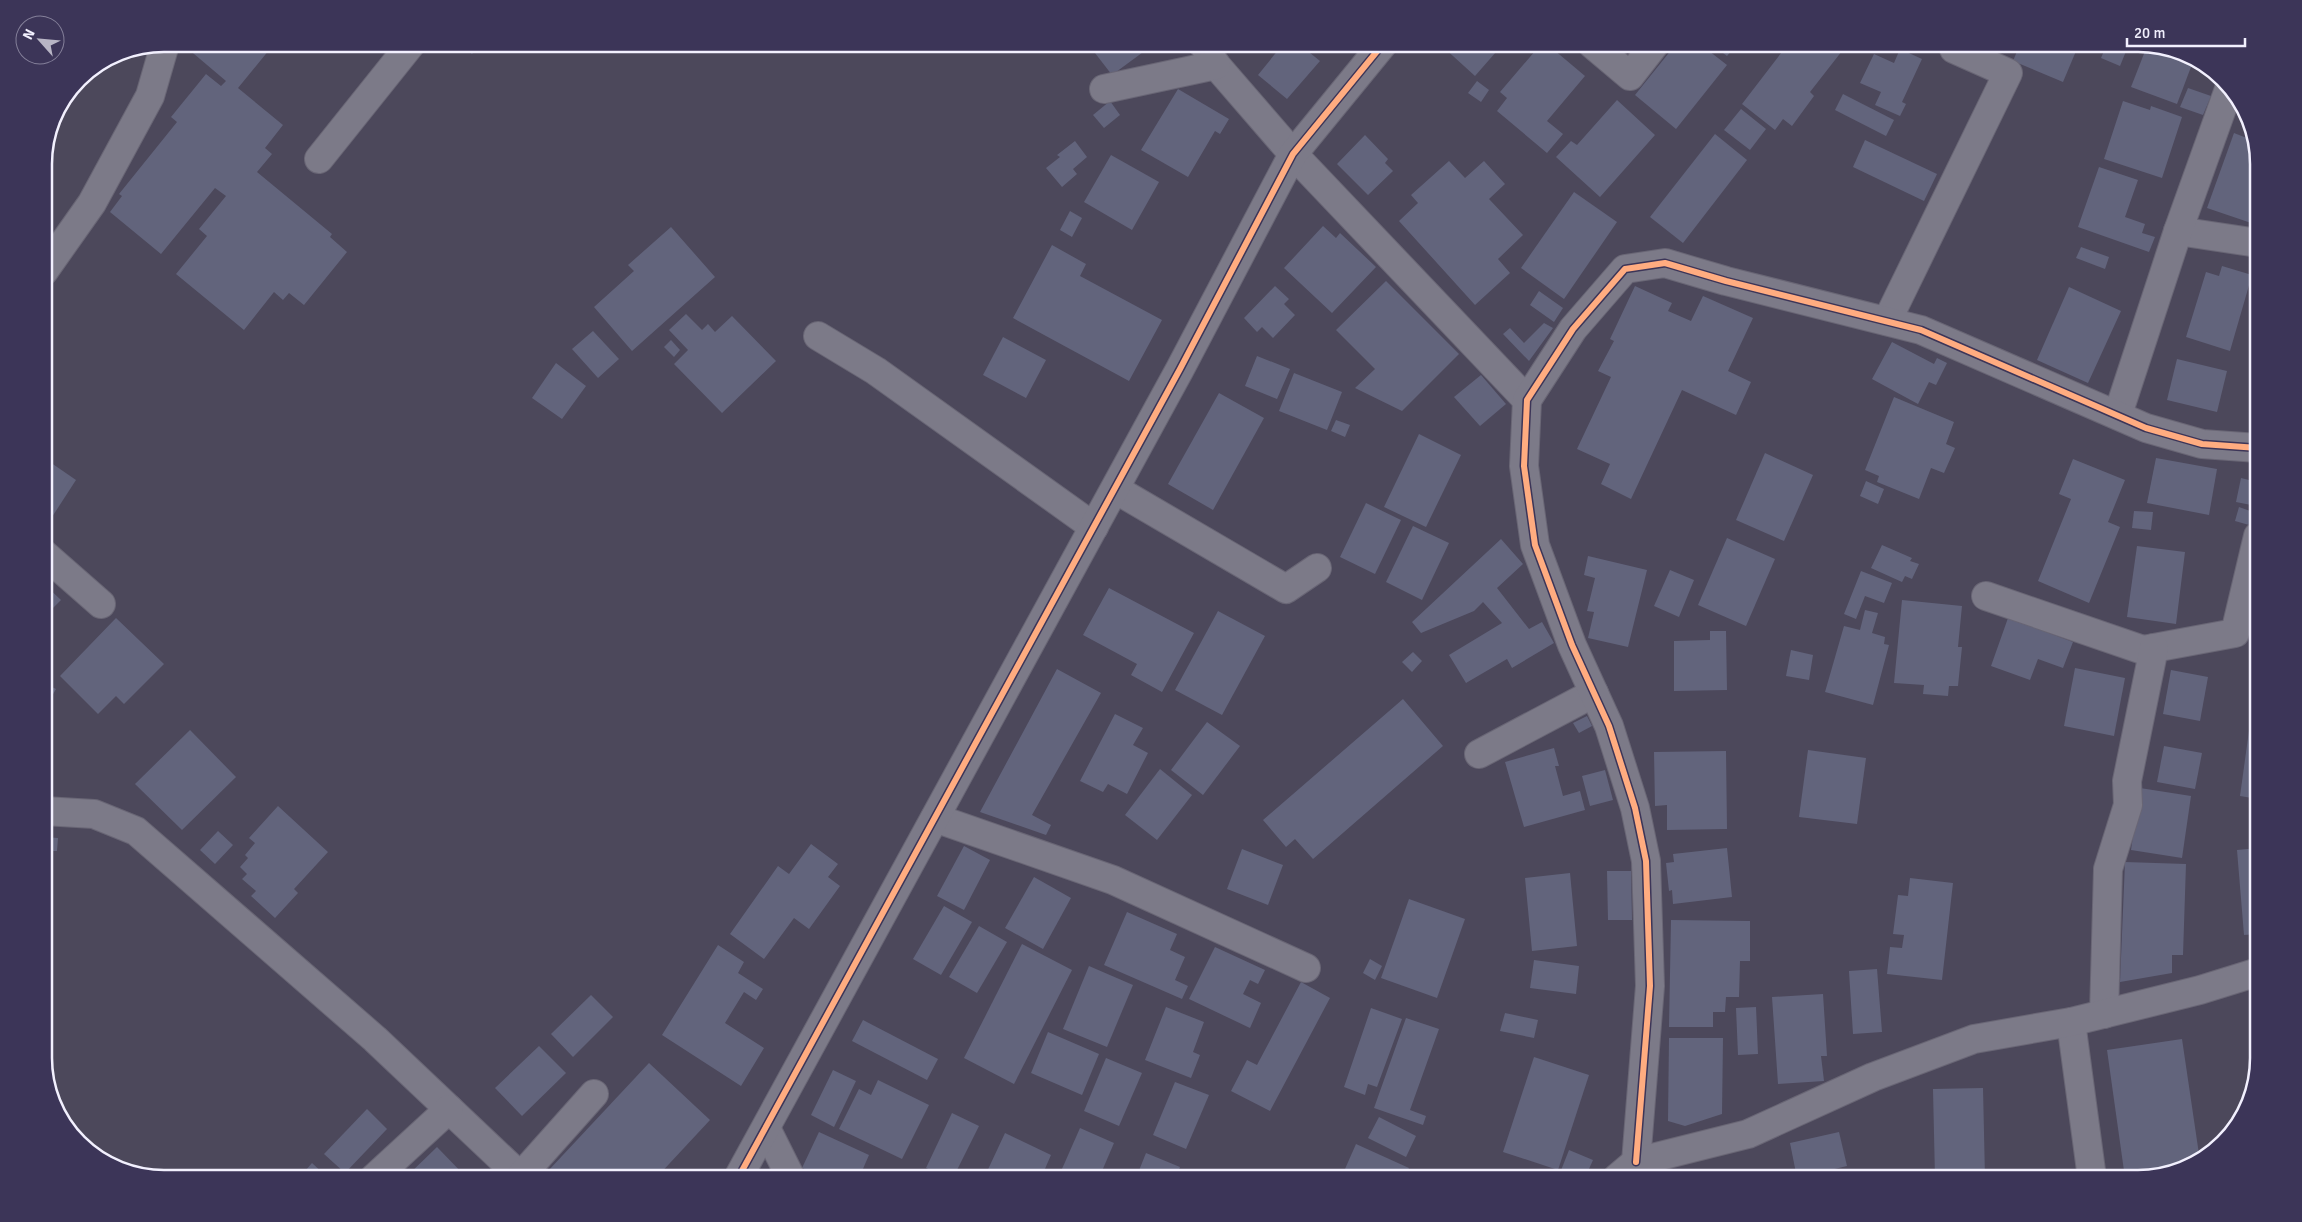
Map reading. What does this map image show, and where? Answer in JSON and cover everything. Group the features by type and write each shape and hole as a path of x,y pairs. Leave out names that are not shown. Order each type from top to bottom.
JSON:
{"street":[{"path":"53,258 92,203 150,96 163,52"},
{"path":"319,158 405,52"},
{"path":"742,1170 1094,527 1293,154 1376,52"},
{"path":"1602,52 1630,76 1649,52"},
{"path":"1887,322 2008,73 1961,52"},
{"path":"1104,89 1210,54 1293,154 1527,400"},
{"path":"2118,414 2178,231 2227,97"},
{"path":"2178,231 2249,242"},
{"path":"2249,447 2202,444 2146,428 2118,414 1921,330 1726,282 1665,263 1625,269 1573,329 1527,400 1524,466 1535,545 1572,645 1609,726 1635,808 1646,860 1650,986 1627,1170 1748,1134 1873,1077 1974,1038 2071,1022 2250,974"},
{"path":"818,336 876,371 1094,527"},
{"path":"1115,488 1286,589 1317,568"},
{"path":"53,562 101,604"},
{"path":"1986,596 2143,650 2235,633 2249,572"},
{"path":"2104,1014 2108,869 2128,805 2127,781 2154,648"},
{"path":"1479,754 1594,693"},
{"path":"53,812 94,814 136,831 375,1039 513,1170"},
{"path":"935,818 1113,880 1306,968"},
{"path":"2071,1022 2091,1170"},
{"path":"528,1170 594,1094"},
{"path":"383,1170 449,1109"},
{"path":"766,1128 788,1170"}],"building":[{"path":"192,52 267,52 238,88 283,125 265,148 272,154 257,172 332,234 330,237 347,252 304,305 289,293 283,300 274,292 244,330 176,274 207,236 199,229 226,196 215,188 161,254 110,212 122,196 119,194 177,122 171,117 206,74 221,86 226,81"},
{"path":"1094,52 1143,52 1112,75"},
{"path":"1277,52 1309,52 1320,61 1287,99 1258,75"},
{"path":"1449,52 1496,52 1475,76"},
{"path":"1534,52 1556,52 1585,76 1547,121 1563,134 1547,153 1497,111 1507,98 1500,92"},
{"path":"1670,52 1710,52 1727,65 1676,129 1635,95"},
{"path":"1722,52 1730,52 1727,56"},
{"path":"1782,52 1841,52 1810,92 1814,96 1792,126 1783,119 1775,130 1742,104"},
{"path":"1899,52 1907,52 1922,59 1902,102 1906,104 1900,116 1875,105 1881,92 1860,83 1874,54 1894,63"},
{"path":"2017,52 2076,52 2063,82 2013,61"},
{"path":"2104,52 2126,52 2120,66 2101,58"},
{"path":"2144,52 2174,58 2191,66 2177,104 2131,87"},
{"path":"1477,81 1489,90 1481,102 1468,93"},
{"path":"2188,88 2211,96 2203,115 2180,107"},
{"path":"1178,89 1229,119 1220,134 1215,131 1188,177 1141,150"},
{"path":"1843,94 1894,120 1886,136 1835,110"},
{"path":"1617,100 1655,135 1600,197 1556,157 1571,141 1577,145"},
{"path":"1110,101 1120,115 1104,128 1093,115"},
{"path":"2123,101 2150,110 2151,106 2182,117 2162,178 2104,159"},
{"path":"1741,109 1766,129 1750,150 1724,130"},
{"path":"2234,133 2246,138 2249,157 2249,222 2207,208"},
{"path":"1715,134 1747,160 1683,243 1650,217"},
{"path":"1365,135 1388,159 1385,163 1393,171 1368,195 1337,164"},
{"path":"1865,140 1937,174 1924,201 1853,167"},
{"path":"1075,141 1087,157 1073,169 1077,174 1062,187 1046,168 1060,157 1057,155"},
{"path":"1111,155 1159,182 1132,230 1084,202"},
{"path":"1449,161 1465,178 1484,161 1505,184 1489,199 1523,235 1498,259 1510,273 1475,305 1399,221 1418,203 1411,195"},
{"path":"2099,167 2138,180 2125,217 2145,224 2142,233 2155,237 2149,252 2078,227"},
{"path":"1574,192 1617,222 1564,299 1521,268"},
{"path":"1070,211 1082,218 1072,237 1060,230"},
{"path":"1323,226 1336,238 1340,233 1376,267 1332,313 1284,268"},
{"path":"671,227 715,277 632,351 594,307 634,271 628,265"},
{"path":"1052,245 1086,264 1080,276 1162,320 1129,381 1013,318"},
{"path":"2081,247 2109,257 2105,269 2076,258"},
{"path":"2222,266 2249,274 2249,285 2230,351 2186,337 2206,272 2219,276"},
{"path":"1386,281 1459,354 1402,411 1355,388 1375,369 1336,330"},
{"path":"1275,286 1289,299 1284,304 1295,315 1273,338 1262,327 1257,332 1244,318"},
{"path":"1635,286 1672,303 1668,311 1691,321 1703,296 1753,318 1728,371 1751,382 1736,415 1682,390 1631,499 1601,484 1610,464 1577,449 1611,377 1598,371 1614,341 1610,339"},
{"path":"2069,287 2121,311 2088,383 2037,360"},
{"path":"1539,291 1563,308 1554,322 1530,305"},
{"path":"686,314 702,330 708,324 715,332 732,316 776,361 722,413 674,364 688,350 669,330"},
{"path":"1544,323 1553,328 1529,361 1503,334 1510,328 1524,343"},
{"path":"593,331 619,359 598,378 572,349"},
{"path":"1003,337 1046,360 1026,398 983,375"},
{"path":"671,340 680,350 674,357 664,347"},
{"path":"1892,342 1934,364 1937,358 1947,363 1936,385 1929,382 1918,404 1872,379"},
{"path":"1257,356 1290,369 1277,399 1245,386"},
{"path":"2177,359 2227,371 2217,412 2167,400"},
{"path":"556,363 586,386 562,419 532,398"},
{"path":"1294,373 1342,392 1327,430 1279,411"},
{"path":"1481,375 1506,404 1480,426 1454,397"},
{"path":"1219,393 1264,418 1213,510 1168,484"},
{"path":"1894,397 1954,422 1946,444 1955,448 1944,473 1931,468 1919,499 1877,482 1879,476 1865,470"},
{"path":"1336,420 1350,425 1345,437 1331,431"},
{"path":"1419,434 1461,455 1426,527 1384,507"},
{"path":"1765,453 1813,475 1784,541 1736,520"},
{"path":"2156,458 2217,469 2209,515 2147,503"},
{"path":"2073,459 2125,480 2108,522 2120,527 2089,603 2038,581 2071,499 2059,494"},
{"path":"53,464 76,480 53,515"},
{"path":"2241,478 2249,480 2249,505 2236,502"},
{"path":"1866,481 1884,489 1878,504 1860,496"},
{"path":"1366,503 1401,520 1375,574 1340,557"},
{"path":"2239,507 2249,511 2249,525 2235,521"},
{"path":"2134,511 2153,512 2151,530 2132,528"},
{"path":"1413,526 1449,543 1422,600 1386,582"},
{"path":"1727,538 1775,559 1746,626 1698,605"},
{"path":"1501,539 1523,564 1497,588 1529,629 1542,622 1554,643 1512,668 1507,659 1466,683 1449,655 1502,623 1483,602 1474,611 1421,633 1412,622"},
{"path":"1882,545 1912,558 1910,561 1919,564 1912,579 1905,576 1902,582 1871,568"},
{"path":"2137,546 2185,552 2176,624 2127,617"},
{"path":"1588,556 1647,570 1628,647 1588,638 1594,612 1587,611 1595,578 1584,575"},
{"path":"1670,570 1694,580 1679,617 1654,606"},
{"path":"1861,571 1892,583 1884,603 1865,596 1856,619 1844,614"},
{"path":"1109,588 1194,633 1162,692 1131,675 1137,664 1083,635"},
{"path":"53,592 61,600 53,608"},
{"path":"1902,600 1962,606 1958,647 1962,647 1958,686 1949,686 1948,696 1923,694 1924,685 1894,683"},
{"path":"1865,610 1878,613 1872,633 1885,637 1884,644 1889,645 1873,705 1825,692 1844,626 1860,630"},
{"path":"1218,611 1265,636 1222,715 1175,690"},
{"path":"116,618 164,664 124,704 116,696 98,714 60,676"},
{"path":"2008,618 2073,642 2063,668 2038,659 2030,680 1991,666"},
{"path":"1710,631 1726,631 1727,690 1674,691 1674,641 1710,640"},
{"path":"1791,650 1813,655 1809,680 1786,676"},
{"path":"1413,652 1422,661 1412,672 1402,662"},
{"path":"2075,668 2125,678 2114,736 2064,726"},
{"path":"1057,669 1101,693 1032,815 1051,825 1046,835 980,812"},
{"path":"2171,670 2208,677 2200,721 2163,714"},
{"path":"1403,699 1443,746 1313,859 1295,839 1286,847 1263,820"},
{"path":"1115,714 1143,728 1133,745 1148,753 1127,794 1108,784 1103,792 1080,781"},
{"path":"1587,716 1592,726 1579,733 1573,723"},
{"path":"1207,722 1240,746 1203,795 1171,770"},
{"path":"2250,726 2250,798 2240,796"},
{"path":"190,730 236,777 182,830 135,784"},
{"path":"2164,746 2202,753 2195,789 2157,782"},
{"path":"1554,748 1559,766 1555,766 1563,796 1580,791 1585,810 1524,827 1505,762"},
{"path":"1808,750 1866,758 1857,824 1799,817"},
{"path":"1726,751 1727,829 1667,830 1667,805 1655,806 1654,752"},
{"path":"1160,769 1192,795 1157,840 1125,815"},
{"path":"1605,770 1613,800 1590,806 1582,776"},
{"path":"2140,788 2191,796 2182,858 2131,850"},
{"path":"278,806 328,852 294,889 298,893 275,918 251,896 256,891 242,879 247,874 240,867 248,858 245,855 255,843 249,838"},
{"path":"218,831 233,845 215,864 200,850"},
{"path":"53,838 58,838 57,851 53,851"},
{"path":"811,844 838,864 828,877 840,886 809,929 794,918 764,959 730,934 778,866 789,874"},
{"path":"964,846 990,860 964,910 937,896"},
{"path":"1727,848 1732,897 1673,904 1672,890 1669,891 1666,863 1674,862 1673,854"},
{"path":"1242,849 1283,865 1268,905 1227,889"},
{"path":"2250,849 2250,935 2244,935 2237,850"},
{"path":"2125,862 2186,864 2183,955 2172,955 2172,973 2120,982"},
{"path":"1607,871 1631,871 1632,920 1608,920"},
{"path":"1570,873 1577,946 1532,951 1525,878"},
{"path":"1034,877 1071,898 1043,949 1005,928"},
{"path":"1910,878 1953,883 1942,980 1887,974 1890,947 1902,948 1904,935 1893,934 1898,895 1908,896"},
{"path":"1409,899 1465,919 1437,998 1381,978"},
{"path":"944,906 972,922 941,975 913,959"},
{"path":"1127,912 1177,934 1170,950 1185,957 1175,980 1188,986 1182,999 1104,965"},
{"path":"1671,920 1750,921 1750,961 1740,961 1739,997 1726,997 1725,1012 1713,1012 1713,1027 1669,1027"},
{"path":"979,926 1007,942 977,993 949,977"},
{"path":"1022,944 1072,970 1014,1084 964,1058"},
{"path":"718,945 744,962 738,973 763,989 756,1000 744,992 725,1023 764,1048 741,1086 662,1035"},
{"path":"1215,947 1265,970 1258,984 1250,980 1243,994 1261,1003 1250,1028 1189,999"},
{"path":"1370,959 1382,966 1375,980 1363,973"},
{"path":"1534,960 1579,966 1576,994 1530,988"},
{"path":"1089,966 1133,985 1107,1047 1063,1029"},
{"path":"1877,969 1882,1032 1853,1034 1849,971"},
{"path":"1301,982 1330,998 1270,1111 1231,1091 1247,1060 1257,1065"},
{"path":"1823,994 1827,1056 1821,1056 1824,1081 1778,1084 1772,997"},
{"path":"591,995 613,1017 573,1057 551,1034"},
{"path":"1166,1007 1204,1022 1193,1052 1200,1055 1191,1078 1145,1060"},
{"path":"1756,1007 1758,1054 1738,1055 1736,1008"},
{"path":"1371,1008 1402,1019 1377,1087 1368,1084 1365,1095 1344,1087"},
{"path":"1505,1013 1538,1020 1534,1038 1500,1031"},
{"path":"1406,1018 1439,1029 1410,1110 1426,1116 1423,1125 1374,1108"},
{"path":"863,1020 938,1059 927,1080 852,1041"},
{"path":"1048,1032 1099,1054 1082,1095 1031,1073"},
{"path":"1669,1038 1723,1038 1722,1114 1685,1126 1668,1121"},
{"path":"2182,1039 2199,1152 2167,1166 2152,1169 2124,1170 2107,1050"},
{"path":"539,1046 566,1073 522,1116 495,1088"},
{"path":"1534,1057 1589,1075 1558,1170 1503,1152"},
{"path":"1106,1058 1142,1073 1119,1126 1084,1111"},
{"path":"649,1063 710,1120 663,1170 549,1170"},
{"path":"833,1070 856,1081 834,1127 811,1115"},
{"path":"878,1080 929,1105 902,1159 839,1129 859,1089 871,1095"},
{"path":"1175,1082 1209,1095 1186,1149 1153,1135"},
{"path":"1983,1088 1985,1170 1935,1170 1933,1089"},
{"path":"367,1109 387,1129 348,1170 342,1170 324,1154"},
{"path":"952,1113 979,1126 957,1170 930,1170 926,1168"},
{"path":"1379,1117 1416,1136 1406,1157 1368,1138"},
{"path":"1080,1128 1114,1143 1102,1170 1062,1170"},
{"path":"819,1132 869,1155 862,1170 806,1170 802,1168"},
{"path":"1839,1132 1847,1166 1830,1170 1795,1170 1790,1143"},
{"path":"1005,1133 1051,1155 1044,1170 988,1170"},
{"path":"1356,1144 1409,1168 1408,1170 1345,1170"},
{"path":"437,1147 459,1170 413,1170"},
{"path":"1569,1150 1593,1160 1589,1170 1561,1170"},
{"path":"1146,1153 1180,1167 1179,1170 1139,1170"},
{"path":"312,1163 320,1170 306,1170"}],"cycle path":[{"path":"742,1170 1180,369 1293,154 1376,52"},
{"path":"1636,1162 1650,986 1646,861 1635,808 1609,726 1572,645 1535,545 1524,466 1527,400 1573,329 1625,269 1665,263 1726,281 1921,330 2146,428 2202,444 2249,447"}]}
